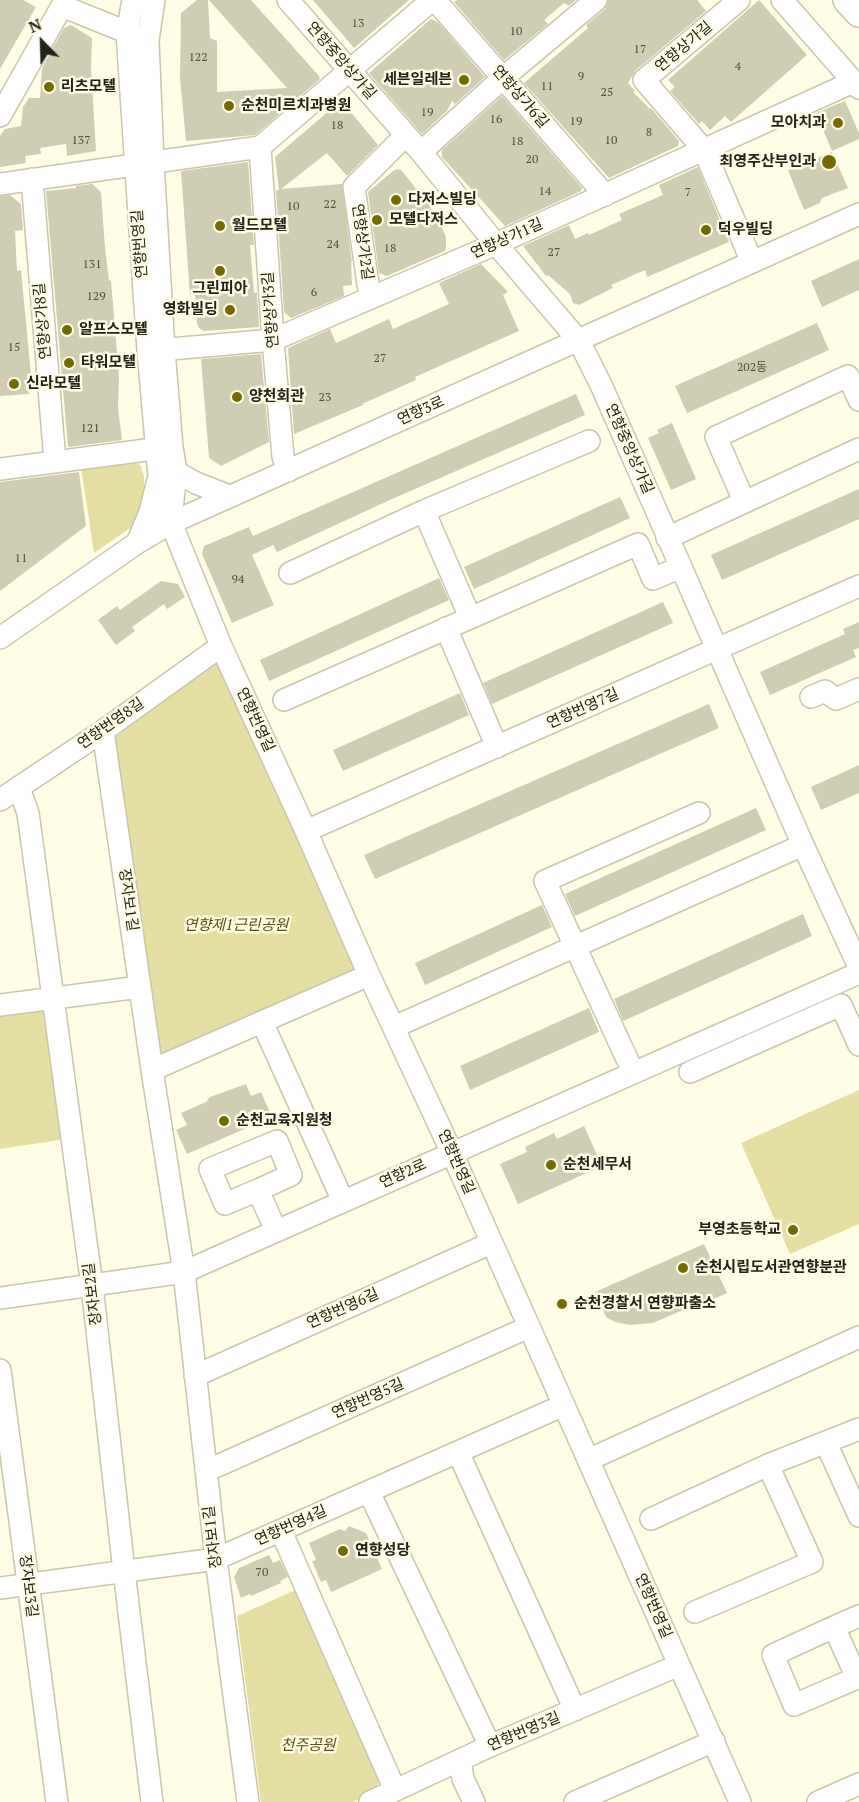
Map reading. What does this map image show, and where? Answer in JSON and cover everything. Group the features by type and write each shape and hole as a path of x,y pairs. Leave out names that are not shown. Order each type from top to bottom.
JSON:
{"main road":[{"path":"847,0 859,13"}],"street":[{"name":"연향번영길","path":"133,0 127,33 144,163 156,351 171,523 221,646 452,1153 740,1802"},
{"name":"연향번영길","path":"144,163 148,40 154,0"},
{"name":"연향중앙상가길","path":"288,0 421,152 579,341 602,387 859,967"},
{"path":"0,184 260,147 433,0"},
{"name":"연향상가6길","path":"433,0 605,195"},
{"path":"421,152 503,78 596,0"},
{"name":"연향상가길","path":"704,150 644,80 739,0"},
{"path":"782,0 856,85"},
{"path":"0,116 58,3 148,40"},
{"name":"연향상가1길","path":"156,351 273,340 856,85"},
{"name":"연향상가2길","path":"370,298 354,187 406,135"},
{"name":"연향상가3길","path":"260,147 283,457 288,471"},
{"path":"704,150 752,262"},
{"name":"연향상가8길","path":"32,179 55,462"},
{"name":"연향3로","path":"0,638 137,543 171,523 859,214"},
{"path":"744,501 716,436 848,376 859,400"},
{"path":"290,573 424,511 589,441"},
{"path":"0,469 164,448"},
{"path":"667,538 859,449"},
{"path":"137,543 168,474 230,496"},
{"path":"424,511 470,617"},
{"path":"284,700 638,544 653,579 681,567"},
{"name":"연향번영7길","path":"306,831 859,586"},
{"path":"446,628 497,747"},
{"name":"연향번영8길","path":"0,800 103,731 221,646"},
{"path":"811,697 825,691 836,699 859,689"},
{"name":"장자보1길","path":"103,731 184,1272 216,1559 248,1802"},
{"name":"장자보2길","path":"19,788 28,813 92,1286 152,1802"},
{"path":"633,1072 545,881 699,813"},
{"path":"394,1027 803,845"},
{"name":"연향2로","path":"0,1298 184,1272 859,973"},
{"path":"152,1070 369,975"},
{"path":"0,1005 140,987"},
{"path":"690,1072 841,1005 859,1045"},
{"path":"262,1022 343,1201"},
{"path":"258,1190 276,1231"},
{"name":"연향번영6길","path":"195,1376 491,1243"},
{"name":"연향번영5길","path":"206,1471 529,1327"},
{"path":"588,1460 859,1337"},
{"name":"장자보3길","path":"0,1370 57,1802"},
{"name":"연향번영4길","path":"0,1588 216,1559 564,1405"},
{"path":"651,1519 768,1465 859,1429"},
{"path":"826,1443 859,1516"},
{"path":"458,1452 575,1710"},
{"path":"694,1612 812,1562 768,1465"},
{"path":"369,1492 490,1746"},
{"path":"281,1531 395,1790"},
{"path":"834,1627 859,1616"},
{"name":"연향번영3길","path":"370,1802 490,1746 679,1665"},
{"path":"575,1802 714,1741"},
{"path":"460,1760 463,1779 474,1802"},
{"path":"818,1802 859,1784"}],"green space":[{"path":"130,460 141,466 144,476 144,500 139,516 130,528 94,553 81,467"},
{"name":"연향제1근린공원","path":"220,659 357,966 349,979 160,1059 114,729"},
{"path":"36,1004 49,1019 66,1139 0,1149 0,1009"},
{"path":"859,1090 859,1224 790,1254 741,1143"},
{"name":"천주공원","path":"298,1589 380,1779 374,1793 353,1802 261,1802 237,1616"}],"building":[{"path":"0,0 23,0 36,7 0,69"},
{"path":"197,0 208,0 210,38 217,41 217,92 287,88 209,0 251,0 319,76 320,79 255,135 186,141 180,79 181,13"},
{"path":"313,0 409,0 354,48"},
{"path":"457,0 576,0 569,6 564,3 544,20 548,24 504,60 454,2"},
{"path":"608,0 697,0 706,11 636,70 628,83 635,91 633,92 651,108 679,141 678,146 609,178 524,83 588,28 586,25 605,9"},
{"path":"759,0 807,55 731,122 725,116 710,130 702,121 699,124 670,91 675,87 668,80"},
{"path":"431,19 438,22 485,77 455,104 452,101 447,111 422,134 369,73"},
{"path":"71,25 92,38 91,68 96,151 67,156 66,144 40,148 41,154 25,156 26,163 0,167 0,136 5,129 21,126 23,107 29,98 40,98 42,68 64,28"},
{"path":"502,96 582,188 581,191 505,226 442,157 442,150"},
{"name":"모아치과","path":"845,101 859,133 859,139 832,151 816,113"},
{"path":"337,104 345,105 378,145 347,176 327,153 281,189 342,184 352,263 352,285 343,286 344,296 291,318 284,312 276,190 279,190 275,157"},
{"path":"832,152 848,188 822,198 820,203 804,210 788,170"},
{"path":"248,162 254,245 250,245 254,293 257,292 259,327 204,331 197,323 195,294 190,295 181,171"},
{"path":"698,167 729,242 647,277 645,270 611,285 613,288 579,305 573,303 570,294 548,275 546,276 523,246 569,225 575,239 588,233 589,235 622,220 619,214 663,195 659,185"},
{"path":"398,169 430,206 436,223 439,221 446,237 446,247 445,251 387,276 379,273 368,192"},
{"path":"92,184 101,192 105,248 109,281 111,280 122,440 68,447 46,191"},
{"path":"10,195 21,204 23,230 15,231 17,271 21,270 31,375 27,375 29,394 0,396 0,196"},
{"path":"859,259 859,290 822,307 811,281"},
{"path":"481,264 508,292 503,295 519,331 415,377 416,380 363,405 294,434 288,348 330,329 336,343 389,319 393,329 449,304 439,283"},
{"path":"817,323 829,350 687,413 675,386"},
{"name":"양천회관","path":"261,354 269,442 221,466 209,458 201,359"},
{"path":"576,394 585,415 277,552 273,545 252,555 274,605 232,623 202,554 204,546 249,527 253,536"},
{"path":"672,423 696,479 671,490 648,438 659,433 657,430"},
{"path":"79,472 86,526 0,591 0,482"},
{"path":"859,489 859,519 722,580 711,555"},
{"path":"620,497 630,518 474,589 464,567"},
{"path":"439,578 449,600 269,681 260,660"},
{"path":"161,581 178,584 185,597 167,609 164,604 132,627 135,631 116,645 98,620 117,606 120,610"},
{"path":"663,602 673,623 492,704 483,683"},
{"path":"859,622 859,648 853,650 856,657 770,695 760,672 845,634 843,629"},
{"path":"460,693 469,715 343,771 333,750"},
{"path":"709,704 719,728 375,879 364,855"},
{"path":"859,765 859,793 821,810 811,787"},
{"path":"756,808 766,830 575,916 565,894"},
{"path":"542,905 552,927 425,985 415,963"},
{"path":"803,914 812,936 623,1021 614,999"},
{"path":"589,1008 599,1032 470,1090 460,1066"},
{"name":"순천교육지원청","path":"246,1084 251,1096 261,1092 272,1117 187,1154 176,1130 187,1125 181,1113 206,1102 210,1097"},
{"name":"순천세무서","path":"584,1126 602,1166 518,1204 500,1164 527,1152 525,1147 554,1133 557,1139"},
{"name":"순천시립도서관연향분관","path":"704,1244 727,1293 653,1323 630,1325 615,1322 606,1317 595,1292"},
{"name":"연향성당","path":"349,1526 366,1533 382,1569 331,1592 326,1580 321,1582 312,1561 316,1560 309,1543 340,1529 345,1531"},
{"path":"269,1555 273,1563 280,1560 288,1577 280,1581 281,1583 241,1598 234,1577 239,1568"}],"place":[{"name":"세븐일레븐","path":"464,80"},
{"name":"리츠모텔","path":"49,87"},
{"name":"순천미르치과병원","path":"229,106"},
{"name":"모아치과","path":"838,123"},
{"name":"최영주산부인과","path":"829,162"},
{"name":"다저스빌딩","path":"396,200"},
{"name":"모텔다저스","path":"377,220"},
{"name":"월드모텔","path":"220,226"},
{"name":"덕우빌딩","path":"706,230"},
{"name":"그린피아","path":"220,271"},
{"name":"영화빌딩","path":"230,310"},
{"name":"알프스모텔","path":"67,330"},
{"name":"타워모텔","path":"69,363"},
{"name":"신라모텔","path":"14,384"},
{"name":"양천회관","path":"237,397"},
{"name":"순천교육지원청","path":"224,1121"},
{"name":"순천세무서","path":"551,1165"},
{"name":"부영초등학교","path":"793,1230"},
{"name":"순천시립도서관연향분관","path":"683,1268"},
{"name":"순천경찰서 연향파출소","path":"562,1304"},
{"name":"연향성당","path":"343,1551"}]}
